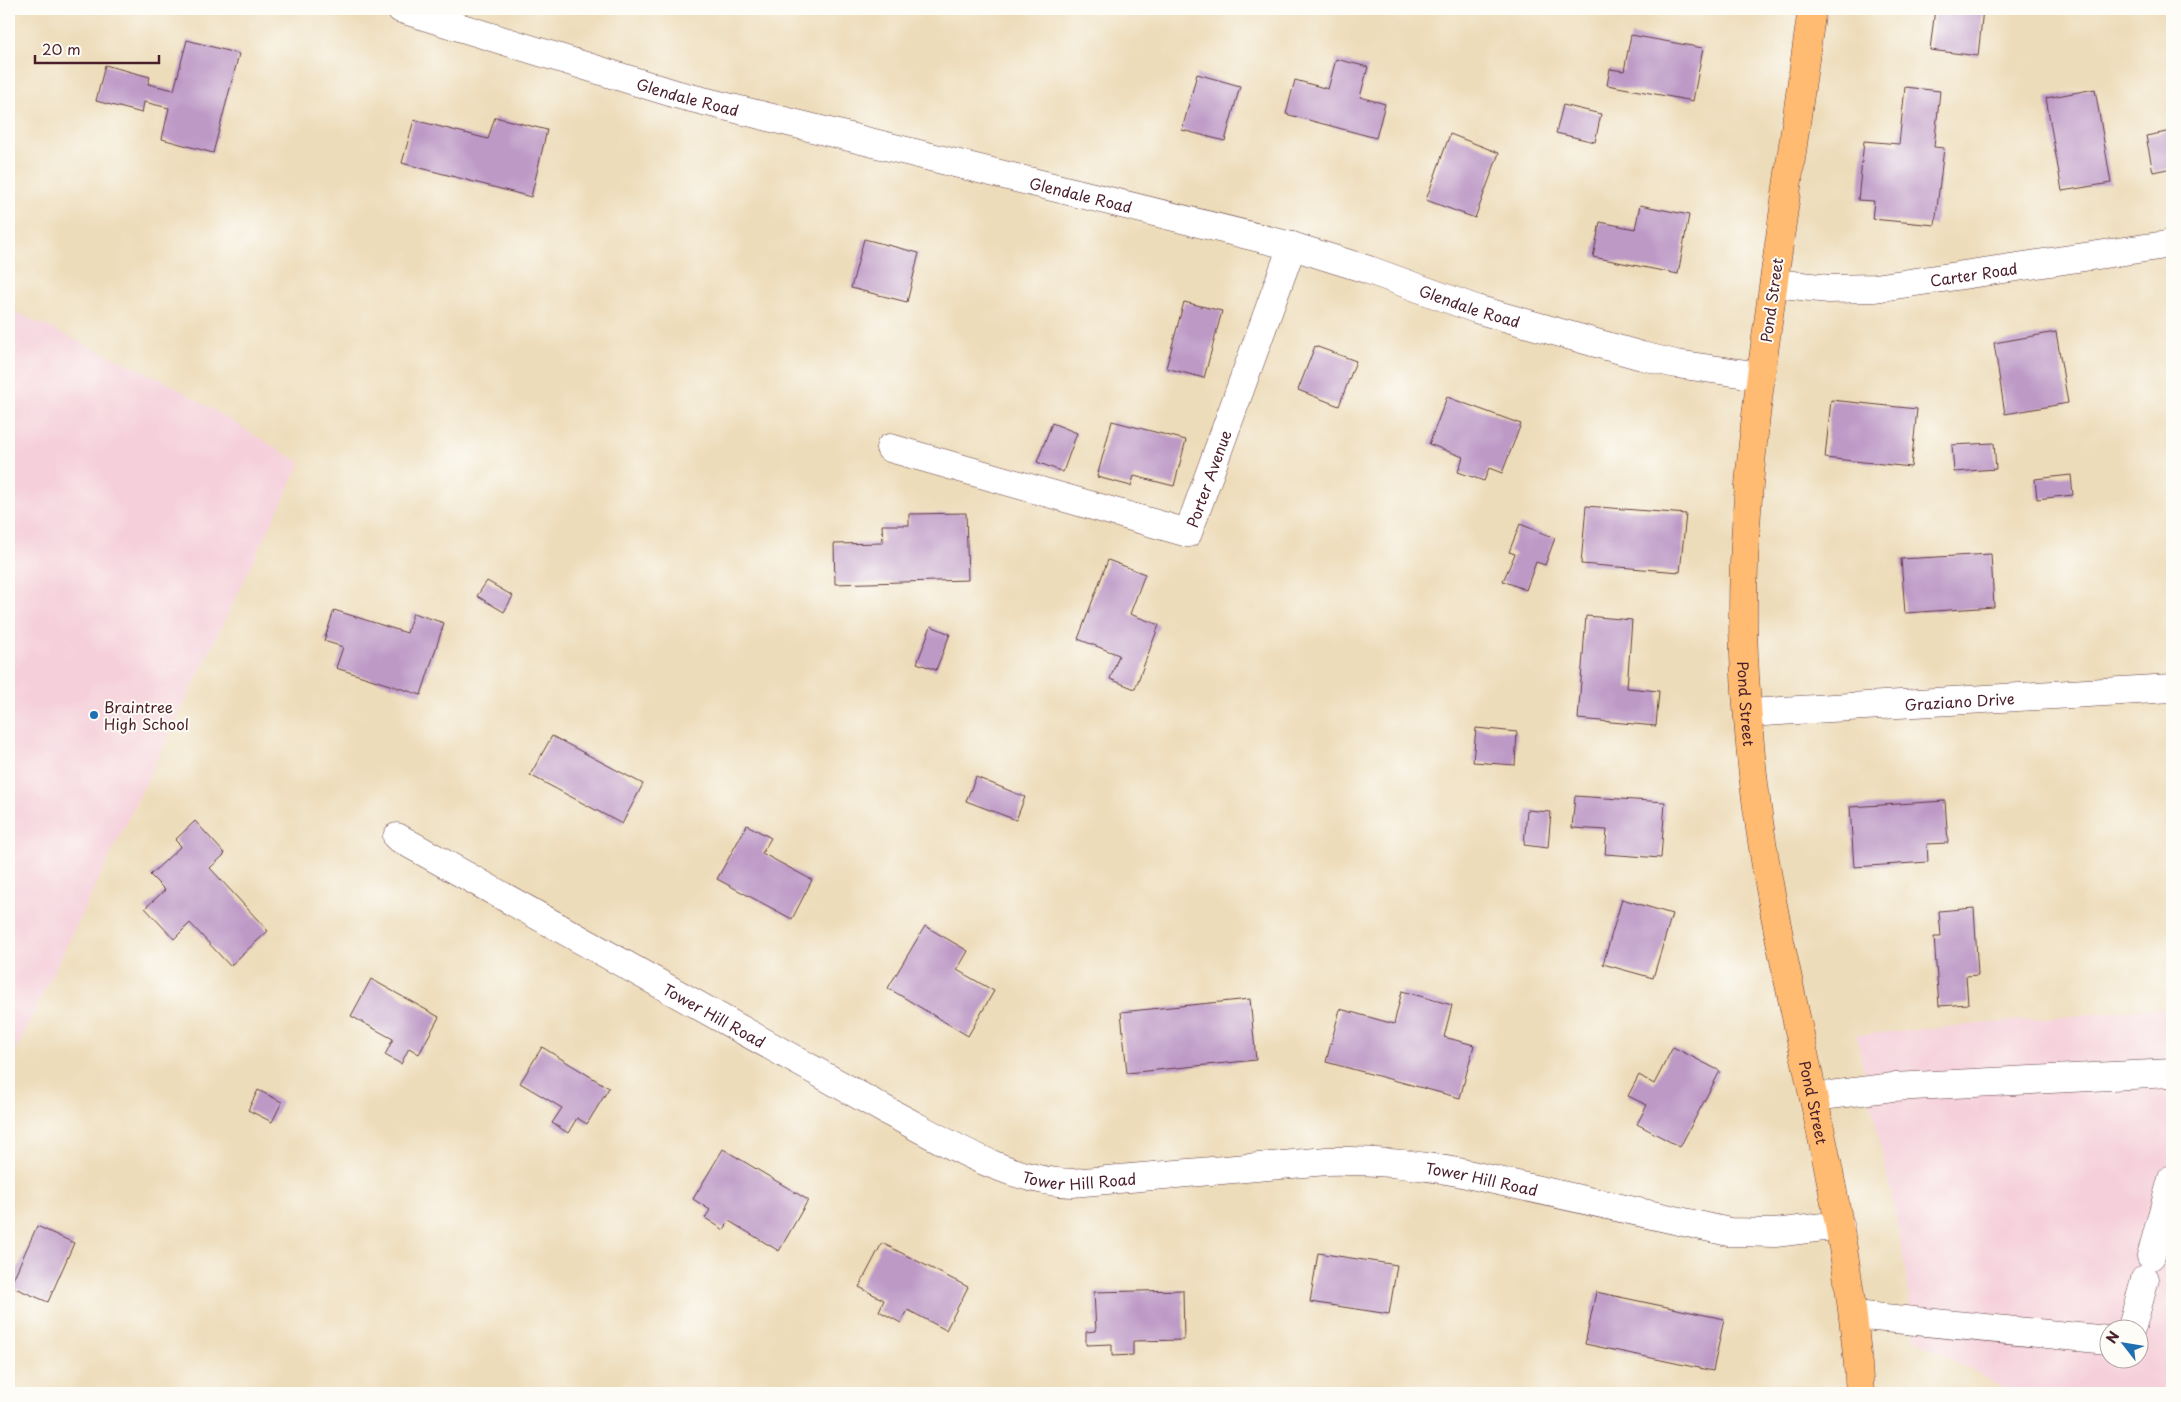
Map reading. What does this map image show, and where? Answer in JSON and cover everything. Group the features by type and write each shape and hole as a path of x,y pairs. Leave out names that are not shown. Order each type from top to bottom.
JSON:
{"main road":[{"name":"Pond Street","path":"1812,9 1760,376 1751,463 1744,569 1743,619 1753,769 1764,850 1840,1225 1854,1315 1860,1393"}],"street":[{"name":"Glendale Road","path":"401,9 678,95 1292,246 1369,270 1476,309 1632,354 1676,364 1760,376"},
{"name":"Carter Road","path":"1774,283 1829,289 1875,288 2172,244"},
{"name":"Porter Avenue","path":"890,448 1188,533 1292,246"},
{"name":"Graziano Drive","path":"1748,713 2172,688"},
{"name":"Tower Hill Road","path":"397,837 879,1107 945,1141 1028,1178 1050,1183 1072,1183 1327,1161 1360,1160 1424,1166 1458,1172 1729,1232 1775,1233 1840,1225"},
{"path":"1814,1097 1893,1087 2172,1073"},
{"path":"2134,1320 2172,1178"},
{"path":"1854,1315 2098,1339"}],"shaded area":[{"name":"Braintree High School","path":"9,309 165,381 301,463 9,1064"},
{"path":"2172,1007 2172,1393 2012,1393 1914,1338 1904,1262 1892,1197 1856,1035"}],"building":[{"path":"1935,9 1983,9 1978,56 1930,50"},
{"path":"1631,35 1703,48 1693,101 1607,85 1610,69 1624,71"},
{"path":"187,40 239,54 213,153 162,139 169,108 144,102 142,113 96,101 105,65 150,77 148,84 174,90"},
{"path":"1336,59 1368,67 1360,97 1385,104 1376,138 1286,114 1295,80 1328,89"},
{"path":"1197,74 1240,86 1225,141 1182,130"},
{"path":"1905,87 1940,91 1934,147 1944,148 1935,225 1872,219 1874,201 1858,200 1864,141 1899,144"},
{"path":"2095,89 2111,183 2062,191 2046,98"},
{"path":"1563,105 1601,114 1595,142 1556,133"},
{"path":"495,117 547,130 531,197 402,163 414,120 488,139"},
{"path":"2172,131 2172,168 2153,172 2146,136"},
{"path":"1450,134 1499,153 1475,218 1426,200"},
{"path":"1640,205 1689,215 1678,274 1593,257 1600,222 1635,229"},
{"path":"864,239 919,253 907,302 851,288"},
{"path":"1184,302 1222,311 1204,378 1166,368"},
{"path":"2056,332 2068,403 2005,414 1994,343"},
{"path":"1315,346 1356,361 1339,406 1298,390"},
{"path":"1447,397 1521,424 1502,473 1489,468 1484,481 1458,472 1463,457 1429,444"},
{"path":"1831,400 1917,409 1911,467 1825,458"},
{"path":"1112,421 1186,440 1174,486 1134,476 1131,486 1097,477"},
{"path":"1052,423 1077,433 1063,472 1037,462"},
{"path":"1994,443 1996,469 1954,472 1952,445"},
{"path":"2071,475 2073,495 2037,499 2035,479"},
{"path":"1586,506 1686,514 1680,572 1581,564"},
{"path":"966,513 968,580 835,584 834,544 883,543 882,525 909,525 909,514"},
{"path":"1520,524 1555,538 1545,565 1536,562 1526,590 1503,581 1515,554 1509,552"},
{"path":"1991,554 1994,607 1905,613 1901,559"},
{"path":"1108,560 1145,574 1130,614 1159,625 1135,689 1110,679 1119,655 1078,639"},
{"path":"487,581 513,596 504,612 477,596"},
{"path":"334,610 407,633 413,613 444,623 421,695 336,668 343,647 324,641"},
{"path":"1586,616 1632,620 1627,688 1659,691 1656,726 1578,719"},
{"path":"931,626 950,634 936,670 917,663"},
{"path":"1476,728 1517,732 1515,765 1473,762"},
{"path":"552,736 643,784 622,824 530,775"},
{"path":"976,777 1025,797 1016,820 966,801"},
{"path":"1575,796 1665,802 1661,858 1605,854 1607,830 1572,828"},
{"path":"1945,801 1948,843 1927,844 1928,862 1854,867 1850,807"},
{"path":"1527,810 1551,812 1548,848 1524,845"},
{"path":"195,821 225,854 210,868 268,931 230,966 190,923 174,939 145,908 165,890 150,875 181,846 175,840"},
{"path":"747,825 771,838 762,853 812,880 792,919 717,879"},
{"path":"1622,899 1672,914 1653,978 1603,964"},
{"path":"1974,908 1978,975 1966,976 1968,1004 1939,1006 1934,937 1941,937 1939,911"},
{"path":"925,926 968,951 957,970 994,991 968,1036 888,988"},
{"path":"371,979 439,1017 419,1054 409,1048 401,1064 385,1055 393,1039 351,1016"},
{"path":"1402,991 1452,1005 1444,1037 1474,1045 1460,1098 1326,1062 1340,1009 1394,1024"},
{"path":"1250,999 1256,1060 1127,1073 1121,1012"},
{"path":"542,1047 609,1088 587,1124 577,1118 568,1133 552,1123 562,1108 520,1083"},
{"path":"1673,1047 1720,1071 1680,1147 1637,1124 1647,1105 1628,1096 1639,1075 1654,1084"},
{"path":"258,1090 282,1102 272,1122 248,1110"},
{"path":"723,1149 808,1200 779,1251 729,1221 724,1230 705,1218 710,1210 693,1199"},
{"path":"37,1226 74,1243 48,1302 10,1286"},
{"path":"882,1243 968,1287 946,1330 908,1310 901,1323 879,1311 884,1300 859,1287"},
{"path":"1318,1253 1397,1265 1389,1314 1310,1302"},
{"path":"1183,1290 1184,1340 1133,1341 1133,1355 1112,1356 1112,1344 1086,1345 1086,1332 1096,1331 1094,1292"},
{"path":"1596,1292 1724,1319 1713,1371 1585,1344"}],"place":[{"name":"Braintree High School","path":"94,715"}]}
